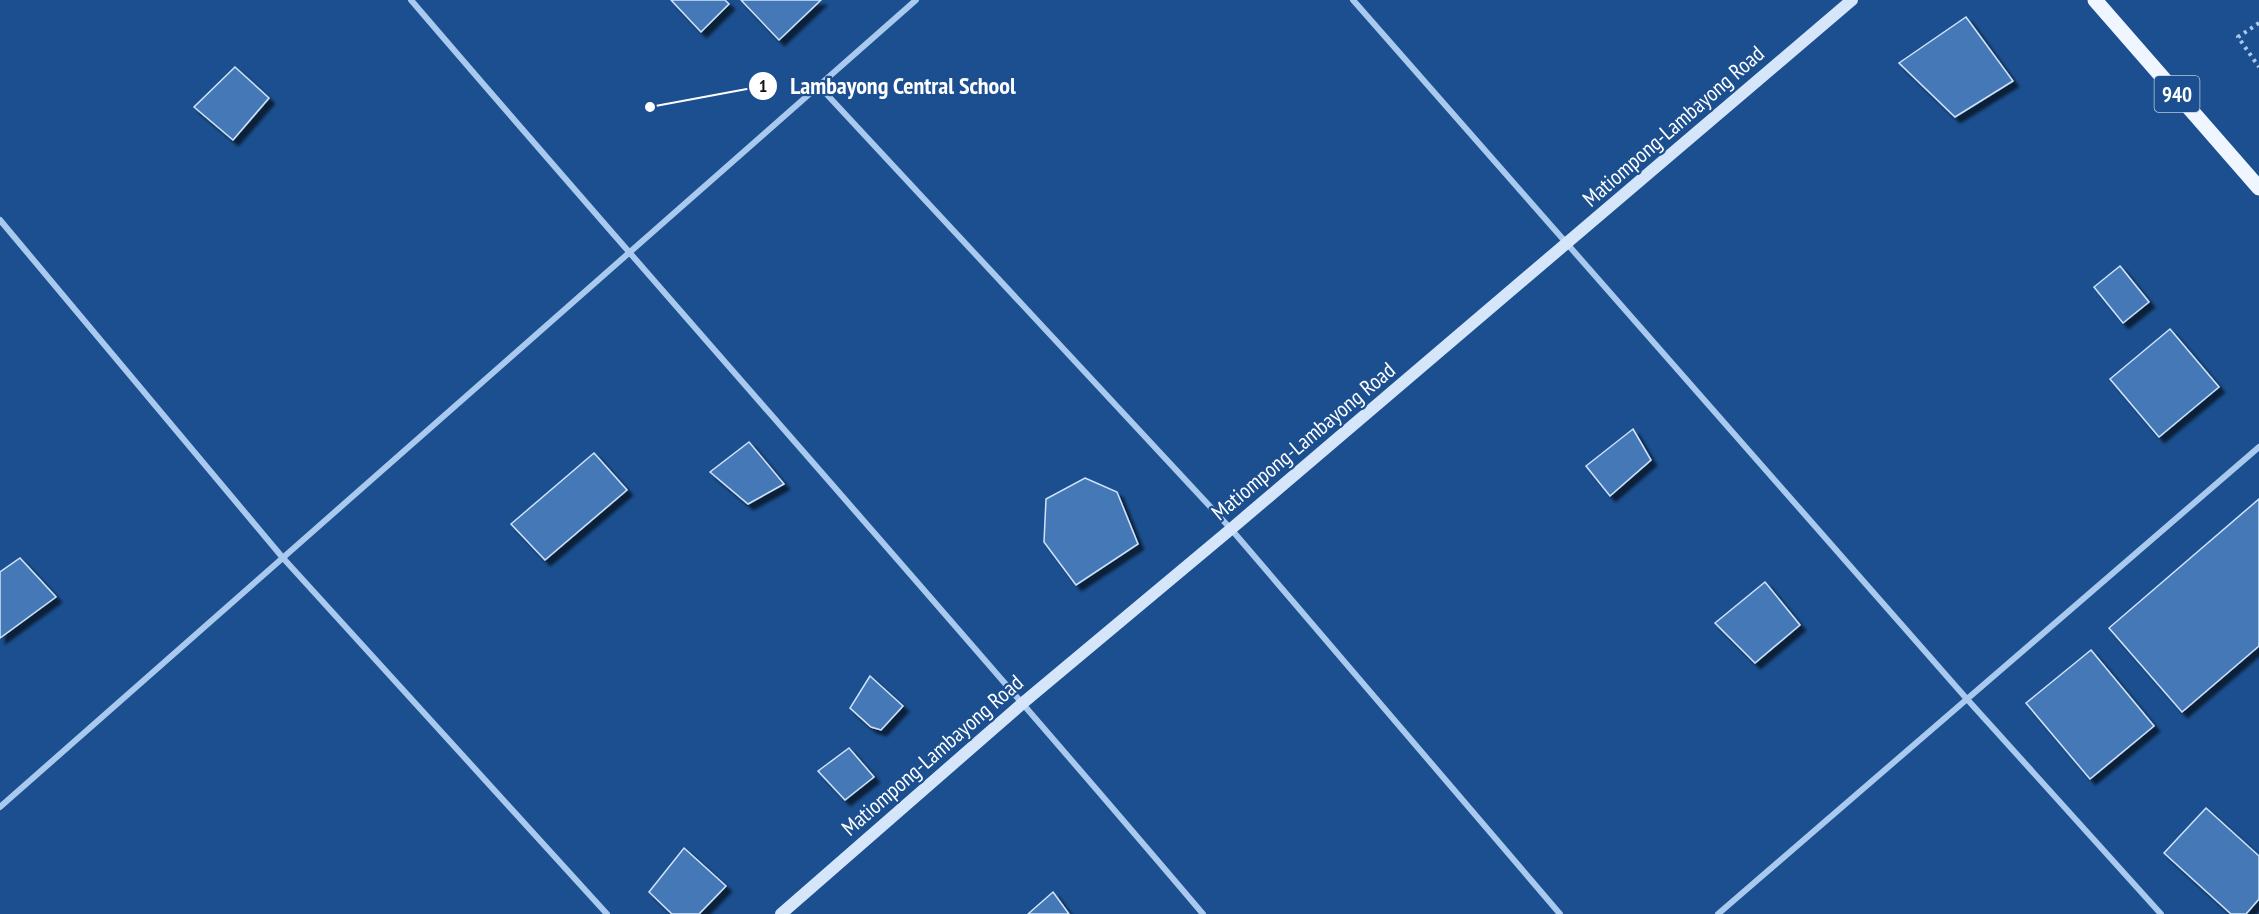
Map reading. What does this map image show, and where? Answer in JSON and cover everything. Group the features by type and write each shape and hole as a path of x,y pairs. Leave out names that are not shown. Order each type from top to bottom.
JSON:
{"main road":[{"name":"Matiompong-Lambayong Road","path":"782,914 1023,702 1568,244 1852,0"},
{"name":"940","path":"2095,0 2259,188"}],"street":[{"path":"411,0 628,254 1023,702 1203,914"},
{"path":"0,807 916,0"},
{"path":"1353,0 1966,698 2161,914"},
{"path":"819,86 1231,529 1560,914"},
{"path":"0,220 283,558 608,914"},
{"path":"1718,914 2259,447"}],"path":[{"path":"2259,22 2238,37 2259,67"}],"building":[{"path":"671,0 725,0 729,4 701,32"},
{"path":"741,0 821,0 779,40"},
{"path":"1966,17 2013,81 1955,117 1899,63"},
{"path":"235,67 269,98 233,140 194,107"},
{"path":"2120,266 2149,302 2123,323 2094,287"},
{"path":"2170,329 2219,387 2159,437 2110,379"},
{"path":"1633,429 1651,460 1610,496 1586,466"},
{"path":"749,442 784,484 748,504 710,472"},
{"path":"594,453 627,490 545,560 511,524"},
{"path":"1085,478 1117,492 1138,544 1076,585 1044,542 1046,499"},
{"path":"2259,499 2259,646 2182,712 2109,628"},
{"path":"20,558 56,597 0,638 0,572"},
{"path":"1765,582 1800,625 1755,663 1715,623"},
{"path":"2091,650 2154,726 2090,779 2026,703"},
{"path":"870,676 903,706 881,730 871,727 850,708"},
{"path":"849,748 874,777 845,800 818,771"},
{"path":"2206,808 2259,856 2259,899 2246,914 2231,914 2164,853"},
{"path":"684,848 726,886 699,914 672,914 649,892"},
{"path":"1053,892 1069,914 1028,914"}],"place":[{"name":"Lambayong Central School","path":"650,107"}]}
